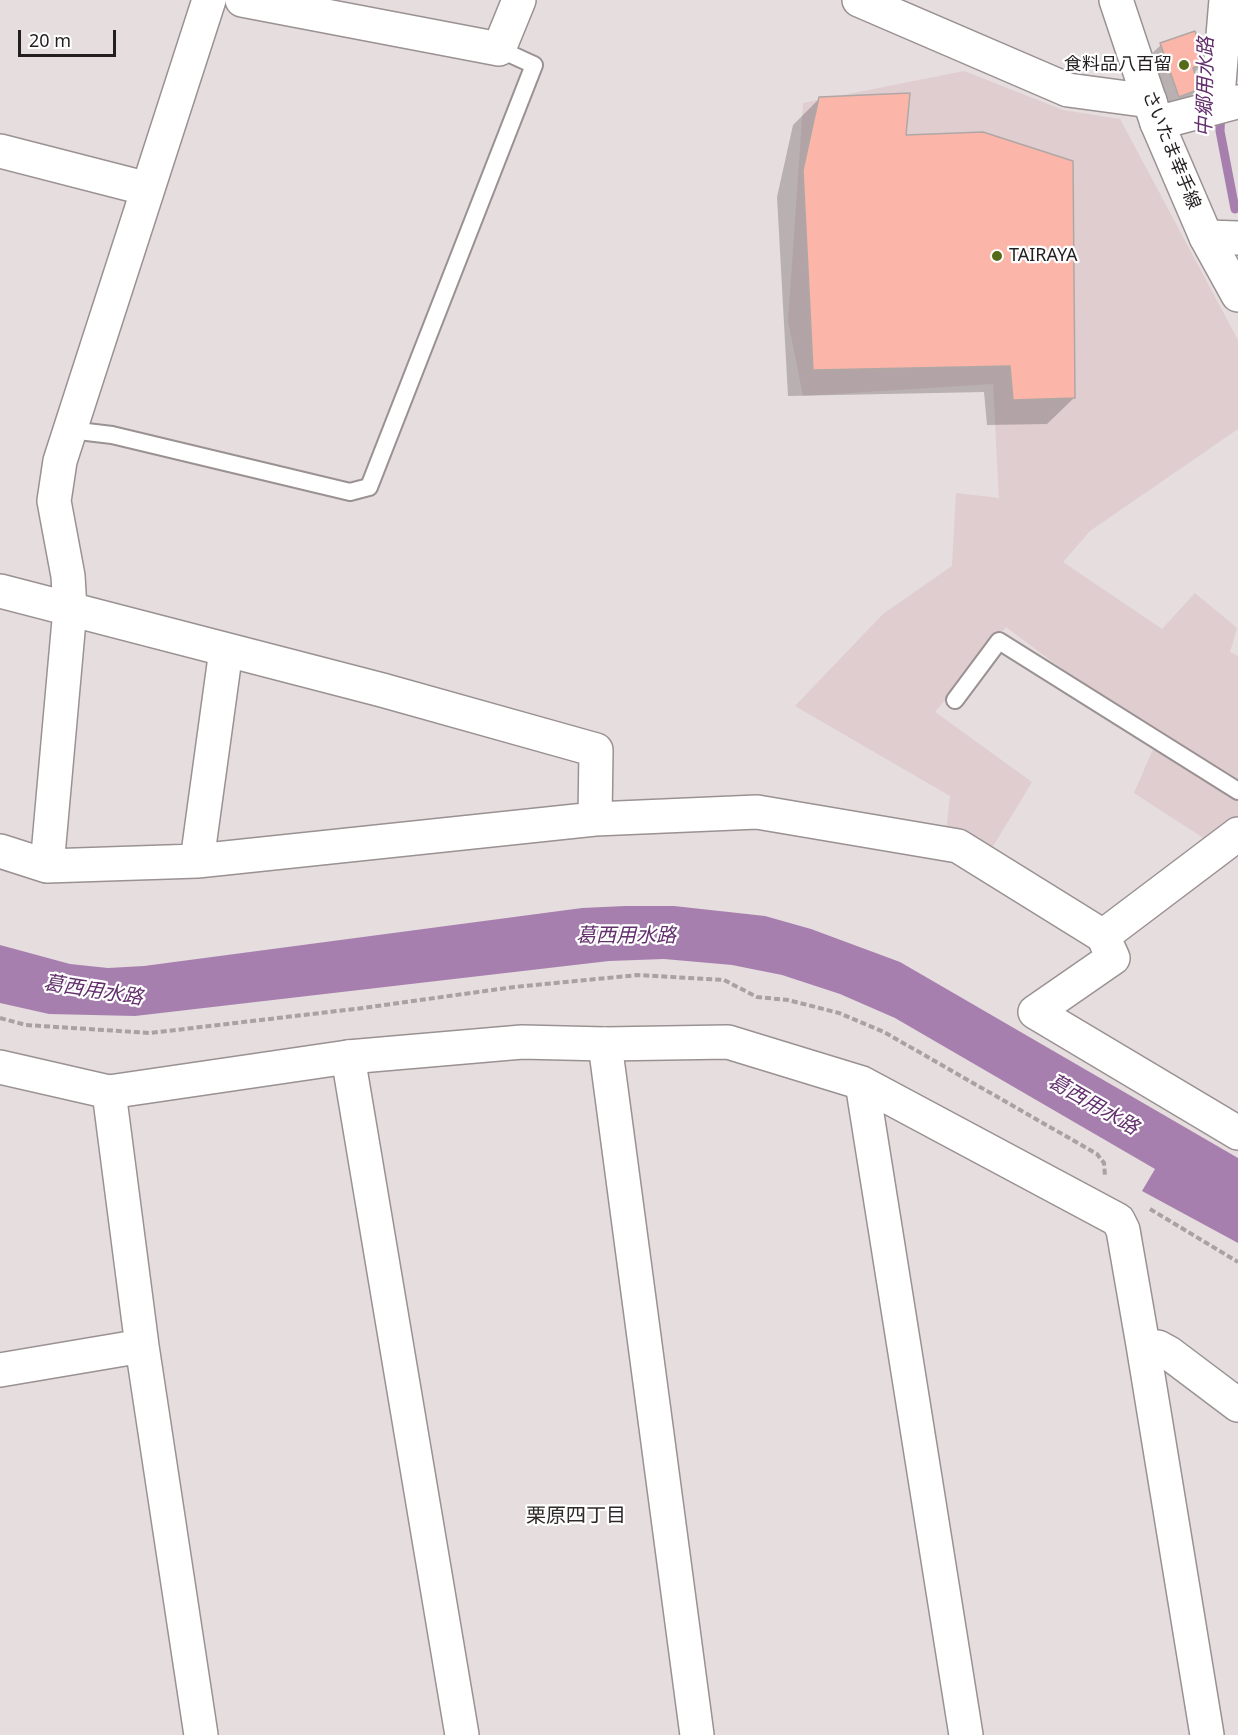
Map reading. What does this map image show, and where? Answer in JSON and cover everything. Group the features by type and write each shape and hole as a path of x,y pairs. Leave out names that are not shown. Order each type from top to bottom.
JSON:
{"street":[{"path":"47,866 70,609 68,576 54,501 60,462 209,0"},
{"path":"243,0 499,49 519,0"},
{"path":"860,0 1068,90 1154,112 1227,105 1226,0"},
{"name":"さいたま幸手線","path":"1116,0 1154,112 1222,238 1238,295"},
{"path":"0,151 148,189"},
{"path":"0,591 596,750 595,819"},
{"path":"197,861 226,650"},
{"path":"0,851 47,866 197,861 595,819 757,812 958,846 1103,936 1113,958 1035,1012 1238,1133"},
{"path":"1103,936 1234,843"},
{"path":"0,1067 109,1092 348,1057 522,1041 605,1044 728,1042 862,1083 1118,1220 1123,1230 1143,1345 1207,1735"},
{"path":"605,1044 697,1735"},
{"path":"348,1057 462,1735"},
{"path":"862,1083 963,1734"},
{"path":"109,1092 142,1346 201,1735"},
{"path":"1143,1345 1158,1347 1169,1353 1238,1405"},
{"path":"0,1370 142,1346"}],"lane":[{"path":"70,429 112,435 350,492 369,487 534,65 499,49"},
{"path":"955,700 999,641 1238,791"}],"path":[{"path":"1148,1208 1238,1262"}],"shaded area":[{"path":"964,71 1063,110 1120,119 1238,340 1238,429 1090,531 1063,562 1162,629 1195,593 1237,628 1230,652 1238,656 1238,817 1208,841 1134,793 1157,740 1006,627 935,712 1032,782 989,853 946,833 950,796 795,706 883,614 952,566 956,493 999,498 993,384 803,396 788,321 803,103"}],"water":[{"name":"葛西用水路","path":"674,906 765,916 811,929 900,962 1238,1158 1238,1243 1142,1191 1155,1169 895,1018 840,994 782,975 732,965 664,959 609,961 135,1016 49,1014 0,1003 0,945 70,964 108,968 144,966 582,908"}],"building":[{"name":"食料品八百留","path":"1195,31 1206,63 1193,68 1200,89 1179,97 1160,43"},
{"path":"910,93 906,135 983,132 1073,161 1075,398 1013,400 1010,366 813,370 803,170 819,97"}],"waterway":[{"name":"中郷用水路","path":"1221,111 1220,131 1235,209"}],"place":[{"name":"食料品八百留","path":"1184,65"},
{"name":"TAIRAYA","path":"997,256"}],"district":[{"name":"栗原四丁目","path":"576,1516"}]}
